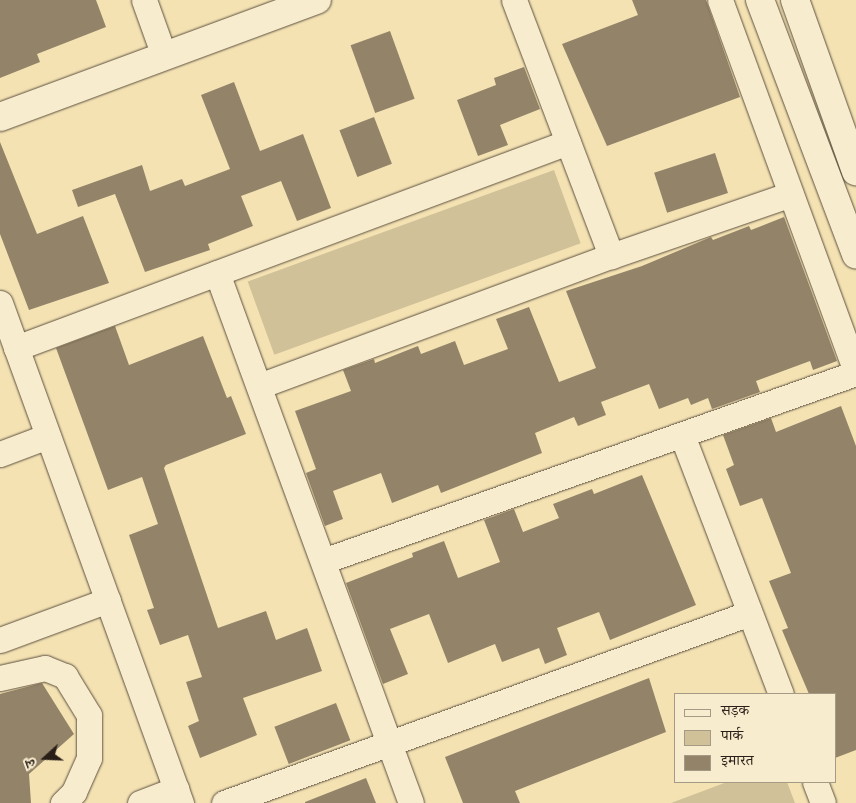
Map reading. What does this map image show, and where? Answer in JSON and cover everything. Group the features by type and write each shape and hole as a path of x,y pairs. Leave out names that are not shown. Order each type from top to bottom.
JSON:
{"street":[{"path":"144,0 164,56"},
{"path":"0,116 317,0"},
{"path":"514,0 611,256"},
{"path":"323,562 856,373 720,0"},
{"path":"760,0 856,254"},
{"path":"795,0 853,154"},
{"path":"16,348 568,142"},
{"path":"259,386 611,256 791,194"},
{"path":"217,273 411,803"},
{"path":"0,303 179,796 140,803"},
{"path":"682,435 781,693"},
{"path":"0,454 48,436"},
{"path":"0,640 108,600"},
{"path":"224,803 750,613"},
{"path":"0,678 45,668 65,676 89,715 88,758 74,792 64,803"},
{"path":"815,783 823,803"}],"green space":[{"path":"554,170 581,243 274,355 248,281"},
{"path":"724,783 787,783 795,803 671,803"}],"building":[{"path":"0,0 96,0 106,27 37,54 40,62 0,78"},
{"path":"632,0 706,0 740,97 607,146 562,44 638,15"},
{"path":"390,31 415,99 375,113 351,45"},
{"path":"524,67 540,109 500,125 508,145 478,156 457,100 496,85 494,78"},
{"path":"234,82 260,151 303,134 331,208 297,221 281,181 241,196 253,226 208,244 210,250 145,272 115,194 78,207 72,190 142,165 150,191 182,179 185,186 230,169 201,95"},
{"path":"374,117 392,164 357,177 339,130"},
{"path":"0,142 37,234 83,216 109,283 29,310 0,234"},
{"path":"715,153 728,193 667,213 654,173"},
{"path":"784,217 837,361 813,370 810,361 756,381 760,392 712,409 708,398 691,405 688,398 659,409 649,384 601,402 606,415 578,426 574,417 535,433 542,453 441,493 438,485 392,503 381,473 333,491 343,519 325,526 306,473 316,469 295,411 351,391 343,370 374,359 375,363 418,346 421,354 455,341 464,365 508,349 496,319 529,307 559,382 596,368 566,291 642,266 711,237 713,240 749,226 751,230"},
{"path":"115,326 129,365 203,336 227,398 231,396 246,434 166,465 164,468 218,628 266,611 276,640 307,628 322,671 243,698 257,735 200,758 188,726 199,721 186,682 202,677 188,635 160,645 147,610 154,608 129,535 158,524 142,477 108,490 56,348"},
{"path":"841,406 856,446 856,750 836,758 836,693 809,693 782,630 788,628 769,581 791,573 762,498 740,506 726,469 734,465 723,435 771,418 776,432"},
{"path":"642,475 696,605 610,640 599,612 557,628 567,655 545,664 539,648 502,662 495,644 448,663 429,614 390,629 408,674 383,684 346,583 413,557 412,553 444,541 458,578 500,562 484,520 514,509 523,532 559,518 553,504 592,489 594,494"},
{"path":"649,678 666,732 515,791 520,803 463,803 445,757"},
{"path":"42,683 74,734 29,774 31,803 0,803 0,694"},
{"path":"336,703 350,740 289,764 274,727"},
{"path":"366,778 376,803 305,803 305,802"}]}
